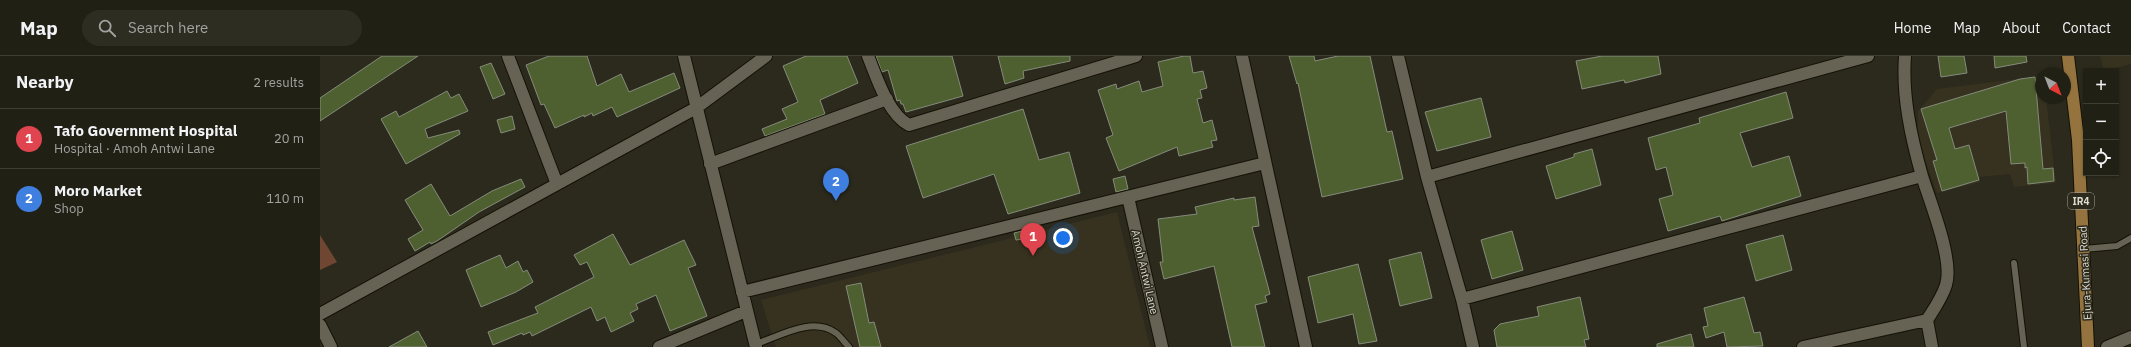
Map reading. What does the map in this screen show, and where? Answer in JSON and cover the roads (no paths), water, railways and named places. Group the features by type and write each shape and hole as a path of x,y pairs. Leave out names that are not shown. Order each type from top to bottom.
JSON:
{"main road":[{"name":"Ejura-Kumasi Road","path":"2068,56 2078,140 2088,347"}],"street":[{"path":"508,56 557,184"},
{"path":"684,56 746,311 756,346"},
{"path":"320,314 696,108 766,56"},
{"path":"868,56 892,111 901,120 909,125 1099,61 1136,56"},
{"path":"1242,56 1306,347"},
{"path":"1398,56 1427,177 1462,300 1473,347"},
{"path":"1427,177 1868,56"},
{"path":"1803,347 1927,320 1937,305 1946,284 1946,263 1933,205 1922,176 1906,102 1904,74 1905,56"},
{"path":"710,164 887,99"},
{"path":"742,292 1265,163"},
{"path":"1462,300 1922,176"},
{"name":"Amoh Antwi Lane","path":"1128,197 1162,347"},
{"path":"659,347 746,311"},
{"path":"1927,320 1932,347"},
{"path":"320,325 331,347"},
{"path":"2107,347 2131,337"}],"lane":[{"path":"2084,249 2116,246 2131,238"},
{"path":"2014,263 2024,347"},
{"path":"756,346 807,326 824,327 836,333 849,347"}],"place":[{"name":"Moro Market","path":"836,201"},
{"name":"Tafo Government Hospital","path":"1033,256"}]}
